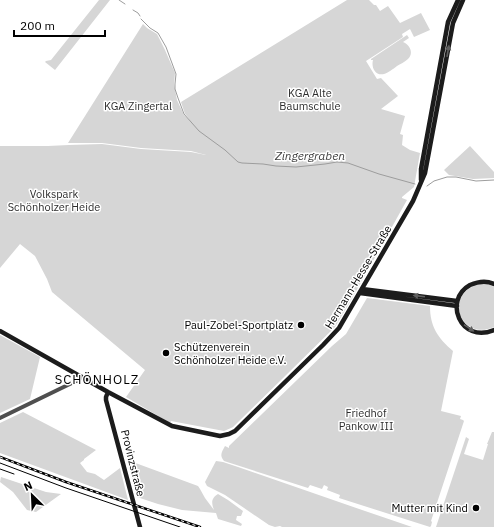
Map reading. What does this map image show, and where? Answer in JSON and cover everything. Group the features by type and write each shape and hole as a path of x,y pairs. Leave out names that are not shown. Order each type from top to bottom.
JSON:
{"main road":[{"name":"Hermann-Hesse-Straße","path":"422,181 421,169 448,22 458,0"},
{"name":"Hermann-Hesse-Straße","path":"109,393 172,426 224,436 235,431 334,334 342,323 413,201 422,181 425,173 453,23 463,0"},
{"path":"494,284 486,281 467,286 462,292 457,304 457,312 465,326 479,333 494,330"},
{"path":"361,290 457,304"},
{"path":"0,330 109,393"},
{"name":"Provinzstraße","path":"109,393 106,397 140,527"}],"street":[{"path":"0,418 79,380 81,376"}],"green space":[{"path":"99,0 110,0 55,70 45,62 51,60"},
{"path":"347,0 369,0 376,5 380,11 388,6 400,23 421,13 430,30 414,37 410,29 402,34 403,37 366,61 377,79 381,78 398,96 381,109 405,116 400,134 403,135 402,145 410,150 420,153 414,187 402,197 407,200 335,327 233,427 224,431 171,421 170,423 126,397 145,370 52,292 35,256 20,244 0,268 0,146 102,144 141,149 191,152 206,155 191,151 141,148 102,143 68,143 143,24 157,34 165,50 175,73 174,84 177,100 184,115 190,120 185,114 181,102"},
{"path":"407,35 409,38 403,42 408,45 410,49 410,57 390,71 378,74 373,68 373,60 371,59"},
{"path":"470,146 494,172 494,178 473,179 449,175 444,170"},
{"path":"481,284 488,284 494,287 494,327 482,330 472,328 465,322 460,314 459,305 462,296 469,289"},
{"name":"Friedhof Pankow III","path":"367,298 430,306 431,320 436,332 453,351 441,411 461,416 460,419 464,421 430,527 339,498 340,495 327,490 328,487 324,485 322,489 310,485 308,488 224,461 222,457 225,446 229,448 229,446 346,334"},
{"path":"0,335 40,357 30,399 0,413"},
{"path":"23,412 96,450 80,463 87,472 95,474 104,480 120,468 128,500 0,453 0,423"},
{"path":"492,432 494,432 494,527 436,527 466,437 469,439 464,454 483,460"},
{"path":"130,461 198,486 214,510 212,504 213,500 218,494 243,511 241,516 237,516 236,520 242,524 241,526 218,519 216,513 182,510 137,497 128,463"},
{"path":"216,461 223,462 412,527 275,527 269,525 225,495 207,486 205,482"},
{"path":"1,477 46,492 61,494 36,512 27,510 13,492 0,482"}],"waterway":[{"name":"Zingergraben","path":"119,0 125,4"},
{"name":"Zingergraben","path":"133,10 140,16"},
{"name":"Zingergraben","path":"141,19 150,28 158,33 166,47 176,74 175,89 184,114 199,131 225,150 238,162 296,167 337,162 348,163 379,174 415,184"},
{"name":"Zingergraben","path":"427,186 434,181 447,177 456,177 476,181 494,180"}],"tram line":[{"path":"0,463 66,488 180,527"},
{"path":"0,469 14,474"}],"railway":[{"path":"0,457 66,482 200,527"}],"place":[{"name":"Paul-Zobel-Sportplatz","path":"301,325"},
{"name":"Schützenverein Schönholzer Heide e.V.","path":"166,353"},
{"name":"Mutter mit Kind","path":"476,508"}],"district":[{"name":"SCHÖNHOLZ","path":"97,379"}],"park label":[{"name":"KGA Alte Baumschule","path":"310,99"},
{"name":"KGA Zingertal","path":"138,106"},
{"name":"Volkspark Schönholzer Heide","path":"54,200"}]}
